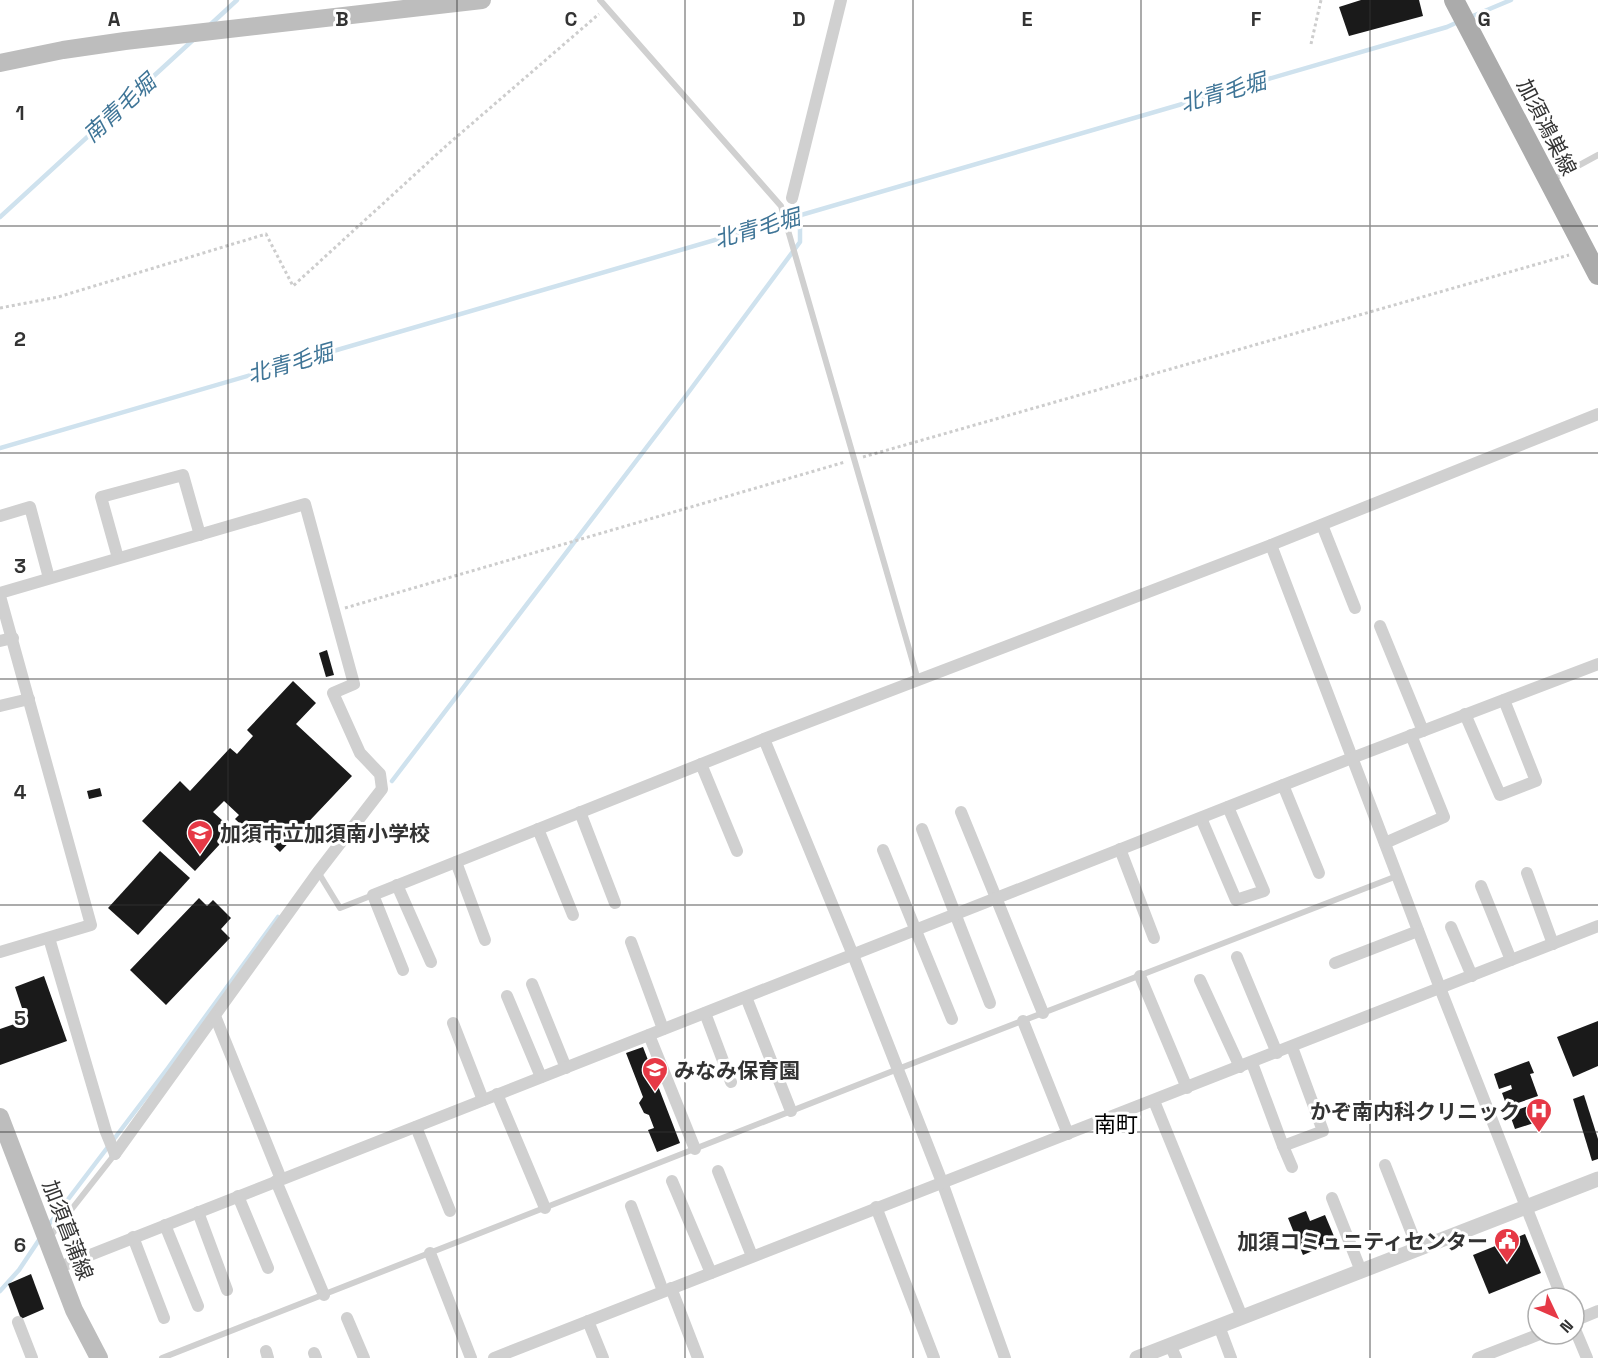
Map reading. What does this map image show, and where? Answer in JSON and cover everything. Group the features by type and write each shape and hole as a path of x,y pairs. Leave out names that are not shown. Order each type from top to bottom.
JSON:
{"main road":[{"path":"0,63 63,50 178,34 482,0"},
{"name":"加須鴻巣線","path":"1455,3 1598,275"},
{"name":"加須菖蒲線","path":"0,1117 57,1268 81,1325 99,1358"}],"street":[{"path":"792,198 842,0"},
{"path":"403,970 372,895 764,739 1322,525 1598,414"},
{"path":"118,558 101,497 183,475 200,535"},
{"path":"0,952 91,926 0,595 50,578 305,504 354,684 333,693 360,753 380,774 382,789 318,872 115,1154"},
{"path":"0,516 30,507 50,578"},
{"path":"1322,525 1354,608"},
{"path":"1271,545 1440,988 1557,1286"},
{"path":"1380,626 1423,731"},
{"path":"0,641 13,638"},
{"path":"57,1268 1283,785 1598,664"},
{"path":"0,706 29,699"},
{"path":"1466,714 1500,795 1536,781 1504,700"},
{"path":"1384,843 1444,817 1411,735"},
{"path":"764,739 853,955 942,1182 1005,1358"},
{"path":"701,764 737,851"},
{"path":"1283,785 1319,873"},
{"path":"1201,818 1236,900 1264,891 1228,807"},
{"path":"580,812 615,903"},
{"path":"961,812 1044,1013"},
{"path":"538,829 573,915"},
{"path":"922,829 990,1003"},
{"path":"1120,849 1154,938"},
{"path":"883,850 952,1019"},
{"path":"456,862 485,940"},
{"path":"1527,873 1553,944"},
{"path":"397,885 431,962"},
{"path":"1481,886 1511,960"},
{"path":"494,1358 1598,926"},
{"path":"1451,927 1472,976"},
{"path":"1335,963 1418,931"},
{"path":"49,938 106,1132 115,1154"},
{"path":"631,942 663,1029"},
{"path":"1238,957 1277,1053"},
{"path":"1140,976 1187,1088"},
{"path":"1200,980 1240,1067"},
{"path":"532,984 566,1068"},
{"path":"507,996 541,1077"},
{"path":"746,997 791,1111"},
{"path":"705,1013 731,1082"},
{"path":"215,1016 324,1295"},
{"path":"1023,1021 1068,1134"},
{"path":"453,1023 483,1100"},
{"path":"649,1035 695,1149"},
{"path":"1283,1146 1323,1131 1292,1047"},
{"path":"1252,1063 1292,1167"},
{"path":"497,1095 545,1208"},
{"path":"1154,1101 1242,1317"},
{"path":"416,1127 450,1211"},
{"path":"1385,1166 1418,1249"},
{"path":"718,1171 752,1256"},
{"path":"1137,1358 1173,1351 1219,1326 1598,1179"},
{"path":"672,1181 711,1272"},
{"path":"238,1196 268,1268"},
{"path":"1332,1197 1361,1271"},
{"path":"631,1206 698,1358"},
{"path":"876,1208 934,1358"},
{"path":"198,1212 227,1290"},
{"path":"165,1225 198,1306"},
{"path":"133,1237 164,1318"},
{"path":"430,1253 471,1358"},
{"path":"347,1318 363,1358"},
{"path":"588,1321 603,1358"},
{"path":"18,1322 32,1358"},
{"path":"1219,1326 1231,1358"},
{"path":"1478,1358 1526,1339"},
{"path":"525,1346 531,1358"}],"lane":[{"path":"600,0 782,208 918,680"},
{"path":"1549,182 1598,155"},
{"path":"782,208 792,198"},
{"path":"318,872 340,908 372,895"},
{"path":"162,1358 1397,876"},
{"path":"47,1240 115,1154"}],"path":[{"path":"1311,44 1321,0"},
{"path":"0,309 58,297 266,234 293,286 446,146 606,7"},
{"path":"335,611 854,459 1585,251"}],"building":[{"path":"1361,0 1419,0 1423,16 1349,36 1339,7"},
{"path":"327,650 334,675 326,677 319,653"},
{"path":"293,681 316,703 296,724 352,776 280,852 255,828 250,833 235,819 239,815 224,801 213,812 233,830 195,871 142,821 180,781 190,791 230,748 237,754 253,736 247,730"},
{"path":"100,788 102,796 89,799 87,791"},
{"path":"160,851 190,878 138,935 108,908"},
{"path":"199,898 207,906 213,900 231,918 221,929 230,938 166,1005 130,970"},
{"path":"44,976 67,1041 0,1065 0,1029 26,1020 15,987"},
{"path":"1598,1021 1598,1066 1573,1077 1557,1037"},
{"path":"643,1047 680,1143 657,1152 648,1130 654,1128 649,1115 644,1113 639,1103 643,1097 626,1053"},
{"path":"1529,1061 1534,1073 1530,1074 1538,1096 1515,1104 1517,1110 1531,1105 1537,1122 1515,1129 1502,1093 1512,1089 1511,1085 1499,1089 1494,1074"},
{"path":"1584,1095 1598,1139 1598,1159 1592,1161 1573,1099"},
{"path":"1306,1211 1310,1221 1325,1215 1336,1241 1303,1255 1288,1218"},
{"name":"加須コミュニティセンター","path":"1525,1234 1541,1273 1489,1294 1473,1255"},
{"path":"31,1274 44,1309 21,1319 8,1284"}],"waterway":[{"name":"南青毛堀","path":"211,24 237,0"},
{"name":"北青毛堀","path":"1468,18 1511,0"},
{"name":"北青毛堀","path":"0,448 1447,27 1460,21"},
{"name":"南青毛堀","path":"0,217 193,40"},
{"path":"392,781 685,397 800,242 800,216"},
{"path":"47,1227 168,1068 278,917"},
{"path":"0,1291 19,1270 41,1237"}],"place":[{"name":"加須市立加須南小学校","path":"200,856"},
{"name":"みなみ保育園","path":"655,1093"},
{"name":"かぞ南内科クリニック","path":"1539,1134"},
{"name":"加須コミュニティセンター","path":"1507,1264"}],"district":[{"name":"南町","path":"1116,1124"}]}
